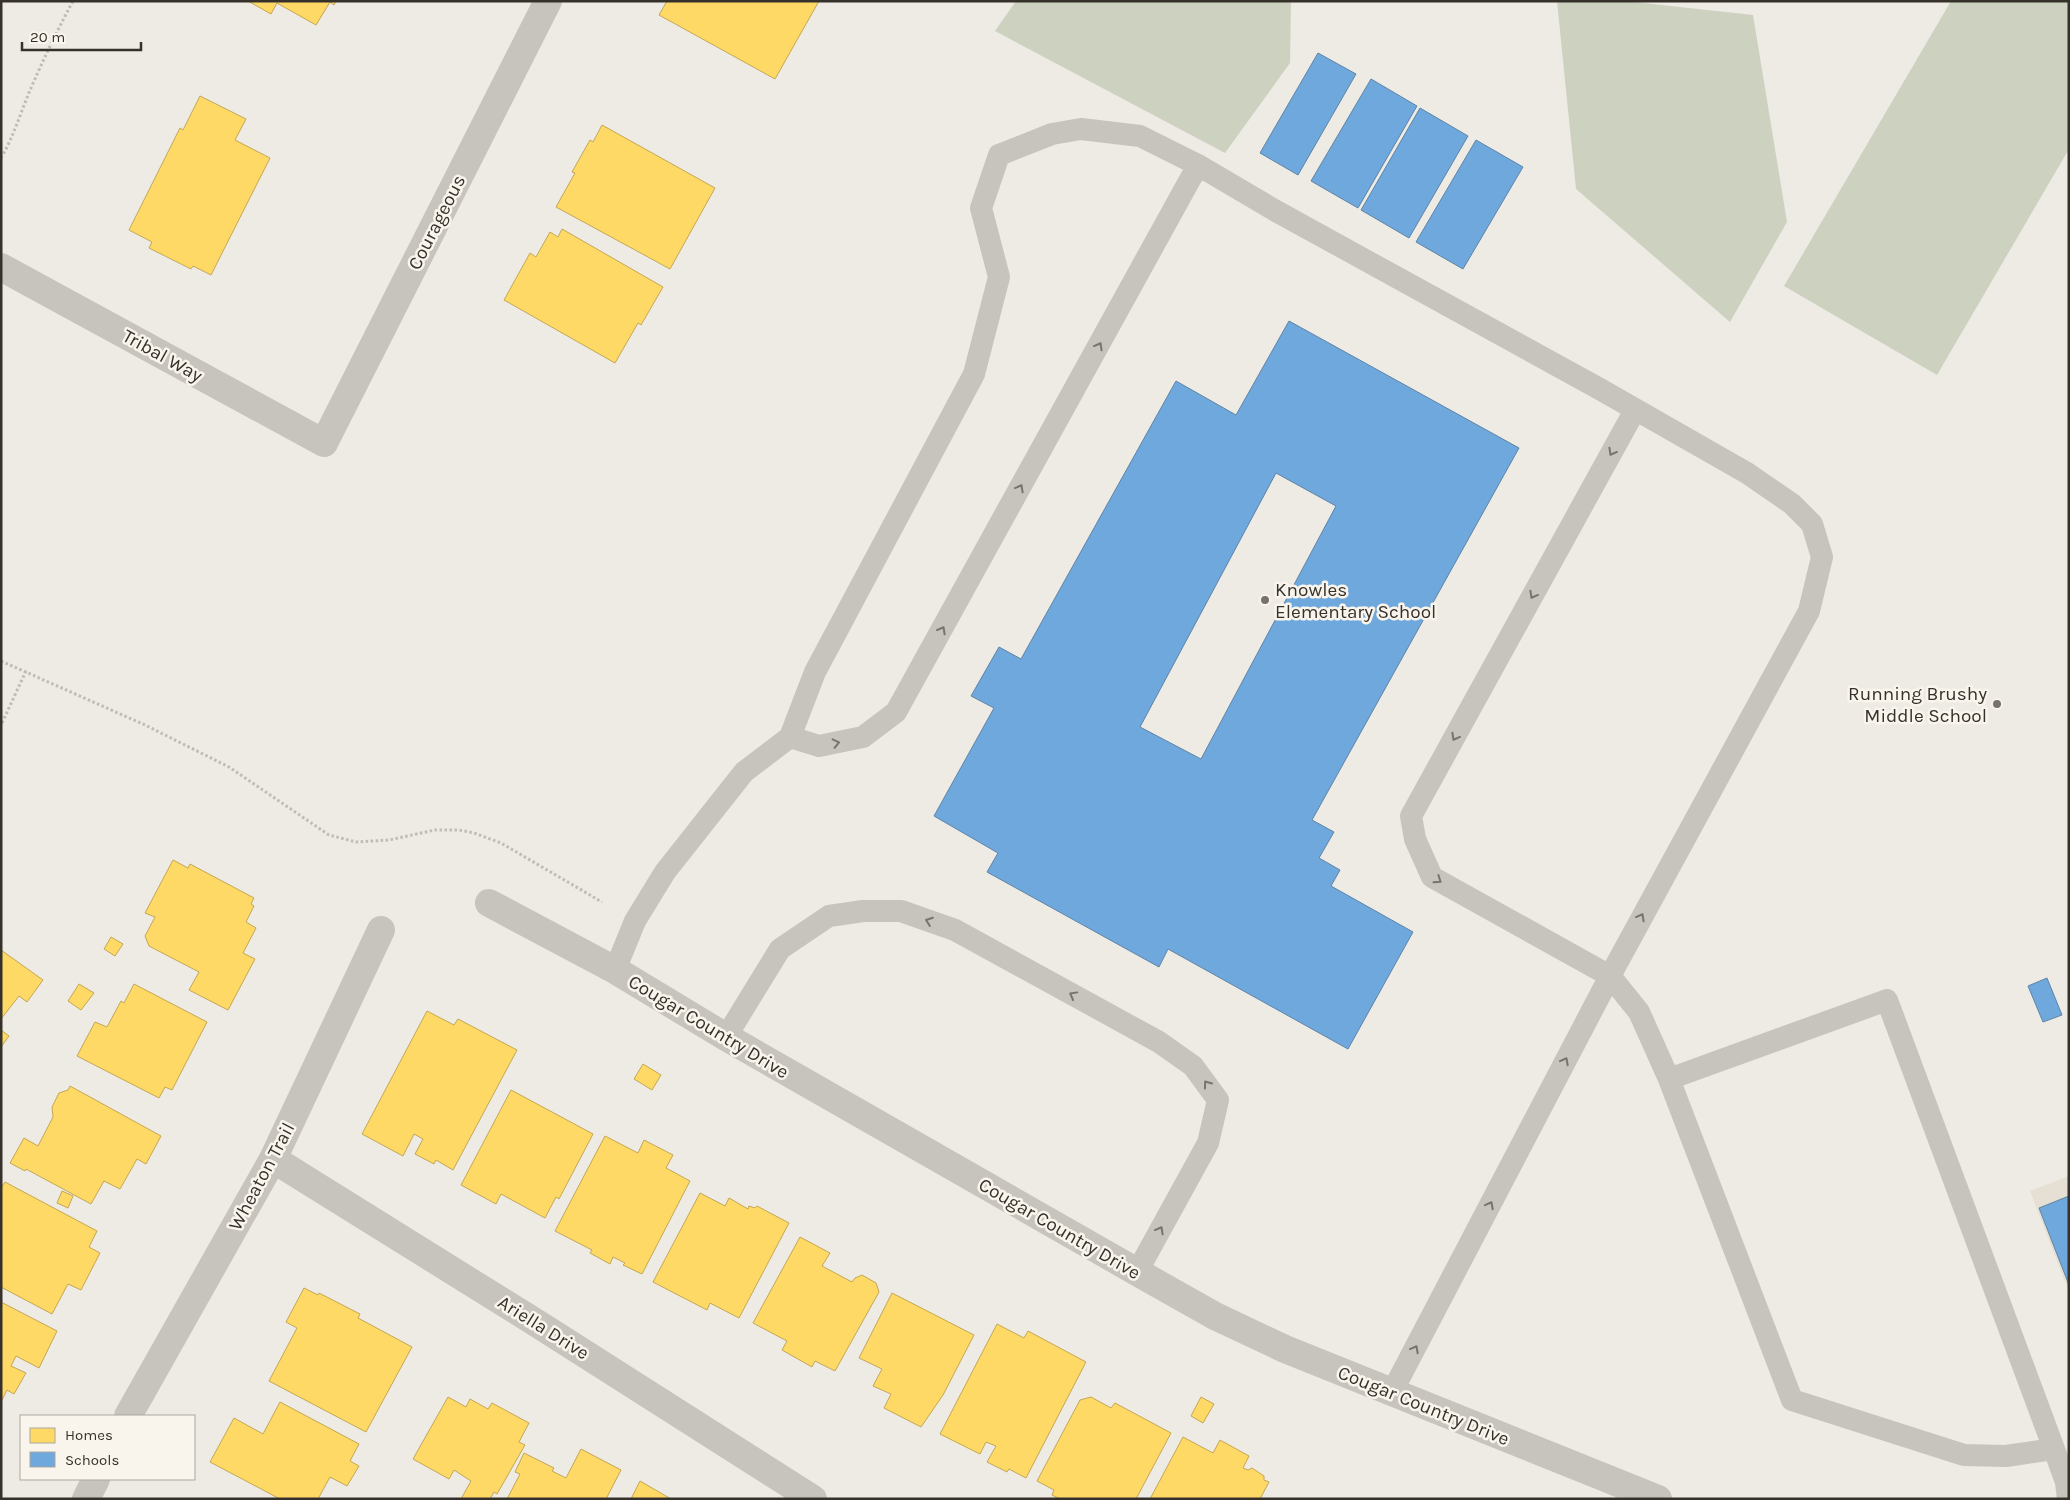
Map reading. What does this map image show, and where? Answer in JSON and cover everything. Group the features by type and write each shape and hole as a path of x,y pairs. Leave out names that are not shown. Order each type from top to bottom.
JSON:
{"street":[{"name":"Courageous","path":"324,443 548,1"},
{"name":"Tribal Way","path":"1,267 324,443"},
{"name":"Cougar Country Drive","path":"489,903 615,970 726,1037 1216,1316 1285,1349 1658,1499"},
{"name":"Wheaton Trail","path":"129,1415 273,1159 381,930"},
{"name":"Ariella Drive","path":"273,1159 547,1329 813,1499"},
{"path":"86,1499 96,1480"}],"lane":[{"path":"615,970 635,921 665,872 744,772 790,737 814,672 974,374 999,277 981,208 999,155 1052,134 1081,129 1140,136 1198,165 1276,211 1748,473 1792,504 1812,524 1822,557 1809,611 1610,976 1392,1392"},
{"path":"790,737 819,746 863,737 896,712 1198,165"},
{"path":"1635,410 1411,816 1414,839 1432,877 1610,976 1639,1012 1669,1078 1792,1400 1964,1455 2006,1456 2054,1449"},
{"path":"726,1037 780,950 829,916 863,911 901,911 955,930 1159,1042 1193,1066 1218,1100 1208,1143 1137,1272"},
{"path":"1669,1078 1887,1000 2066,1482 2068,1499"}],"path":[{"path":"1,158 9,144 54,36 73,1"},
{"path":"1,661 145,725 229,767 329,835 356,842 389,840 434,830 459,830 474,833 501,843 602,902"},
{"path":"2,723 26,671"}],"green space":[{"path":"1016,1 1291,1 1290,63 1225,153 995,31"},
{"path":"1557,1 1625,1 1753,15 1787,222 1730,322 1576,189"},
{"path":"1951,1 2069,1 2069,149 1937,375 1784,286"}],"shaded area":[{"path":"2069,1176 2069,1292 2030,1191"}],"building: Homes":[{"path":"248,1 336,1 334,5 330,2 316,25 277,3 271,14"},
{"path":"667,1 819,1 775,79 659,15"},
{"path":"200,96 246,119 235,140 270,158 211,275 193,266 191,269 149,248 152,242 129,230 180,128 183,130"},
{"path":"602,125 715,188 670,269 556,207 575,173 572,172 590,140 593,142"},
{"path":"562,229 663,287 641,325 638,323 615,363 504,300 530,253 536,257 550,232 558,237"},
{"path":"173,860 188,868 190,864 254,898 251,904 254,906 246,922 256,928 243,953 255,959 228,1010 189,990 199,972 149,946 145,936 155,917 145,913"},
{"path":"111,937 123,944 115,956 104,949"},
{"path":"1,950 43,980 27,1002 19,996 1,1019"},
{"path":"79,984 94,993 81,1010 68,1001"},
{"path":"134,984 207,1022 172,1090 165,1087 159,1098 77,1056 95,1022 107,1027 121,1001 124,1003"},
{"path":"427,1011 454,1025 458,1019 517,1050 453,1170 436,1160 434,1164 415,1154 423,1139 414,1134 403,1156 362,1134"},
{"path":"1,1030 9,1036 1,1047"},
{"path":"643,1064 661,1075 652,1090 634,1079"},
{"path":"70,1086 161,1136 146,1164 137,1159 120,1189 104,1181 91,1204 26,1169 25,1171 10,1163 24,1138 38,1146 53,1117 52,1107 59,1093 68,1090"},
{"path":"511,1090 593,1134 559,1199 556,1197 545,1218 501,1194 496,1204 461,1185"},
{"path":"605,1136 638,1153 644,1140 673,1155 666,1168 690,1181 642,1274 623,1265 625,1263 613,1257 610,1264 590,1253 592,1250 555,1231"},
{"path":"5,1182 97,1231 89,1247 100,1253 81,1290 68,1284 52,1314 1,1287 1,1188"},
{"path":"62,1191 73,1196 68,1208 57,1203"},
{"path":"700,1193 725,1206 729,1198 748,1209 749,1206 755,1208 757,1206 789,1223 739,1318 710,1303 707,1310 653,1282"},
{"path":"800,1237 830,1253 822,1266 852,1282 855,1278 862,1275 876,1283 879,1292 835,1371 815,1361 812,1367 782,1350 787,1341 753,1323"},
{"path":"304,1288 318,1295 319,1293 360,1314 358,1318 412,1347 366,1432 269,1381 297,1328 286,1322"},
{"path":"892,1293 974,1335 943,1395 921,1427 884,1408 891,1394 873,1386 882,1369 859,1358"},
{"path":"1,1302 57,1331 39,1368 16,1356 11,1366 26,1373 14,1394 7,1390 1,1402"},
{"path":"997,1324 1024,1338 1028,1331 1086,1362 1026,1478 1009,1469 1007,1472 987,1462 996,1446 986,1442 980,1454 940,1434"},
{"path":"448,1397 466,1407 470,1399 488,1409 492,1403 529,1423 519,1442 525,1445 497,1494 494,1492 490,1499 461,1499 471,1481 454,1470 449,1479 413,1459"},
{"path":"1091,1397 1111,1408 1115,1403 1171,1433 1136,1499 1060,1499 1052,1495 1054,1490 1037,1481 1080,1400"},
{"path":"1201,1397 1214,1404 1203,1423 1191,1416"},
{"path":"280,1402 359,1444 350,1461 359,1466 347,1486 330,1477 318,1499 280,1499 210,1462 234,1418 263,1434"},
{"path":"1183,1437 1213,1453 1220,1440 1249,1456 1243,1468 1248,1470 1252,1468 1264,1476 1264,1480 1269,1482 1260,1499 1150,1499"},
{"path":"581,1449 621,1470 606,1499 507,1499 520,1474 515,1472 524,1453 554,1468 552,1471 566,1478"},
{"path":"640,1481 647,1485 671,1499 631,1499"}],"building: Schools":[{"path":"1318,53 1356,74 1298,175 1260,153"},
{"path":"1371,79 1417,106 1358,208 1311,181"},
{"path":"1420,108 1468,136 1409,238 1361,210"},
{"path":"1476,140 1523,167 1463,269 1416,242"},
{"path":"1289,321 1519,448 1312,820 1334,832 1319,858 1340,870 1331,886 1413,932 1348,1049 1168,949 1159,967 987,872 998,853 934,816 994,708 971,696 999,647 1021,659 1176,381 1236,415","holes":["1276,473 1336,506 1201,759 1140,727"]},
{"path":"2047,978 2062,1015 2043,1022 2028,986"},
{"path":"2069,1196 2069,1285 2039,1208"}],"place":[{"name":"Knowles Elementary School","path":"1265,600"},
{"name":"Running Brushy Middle School","path":"1997,704"}]}
